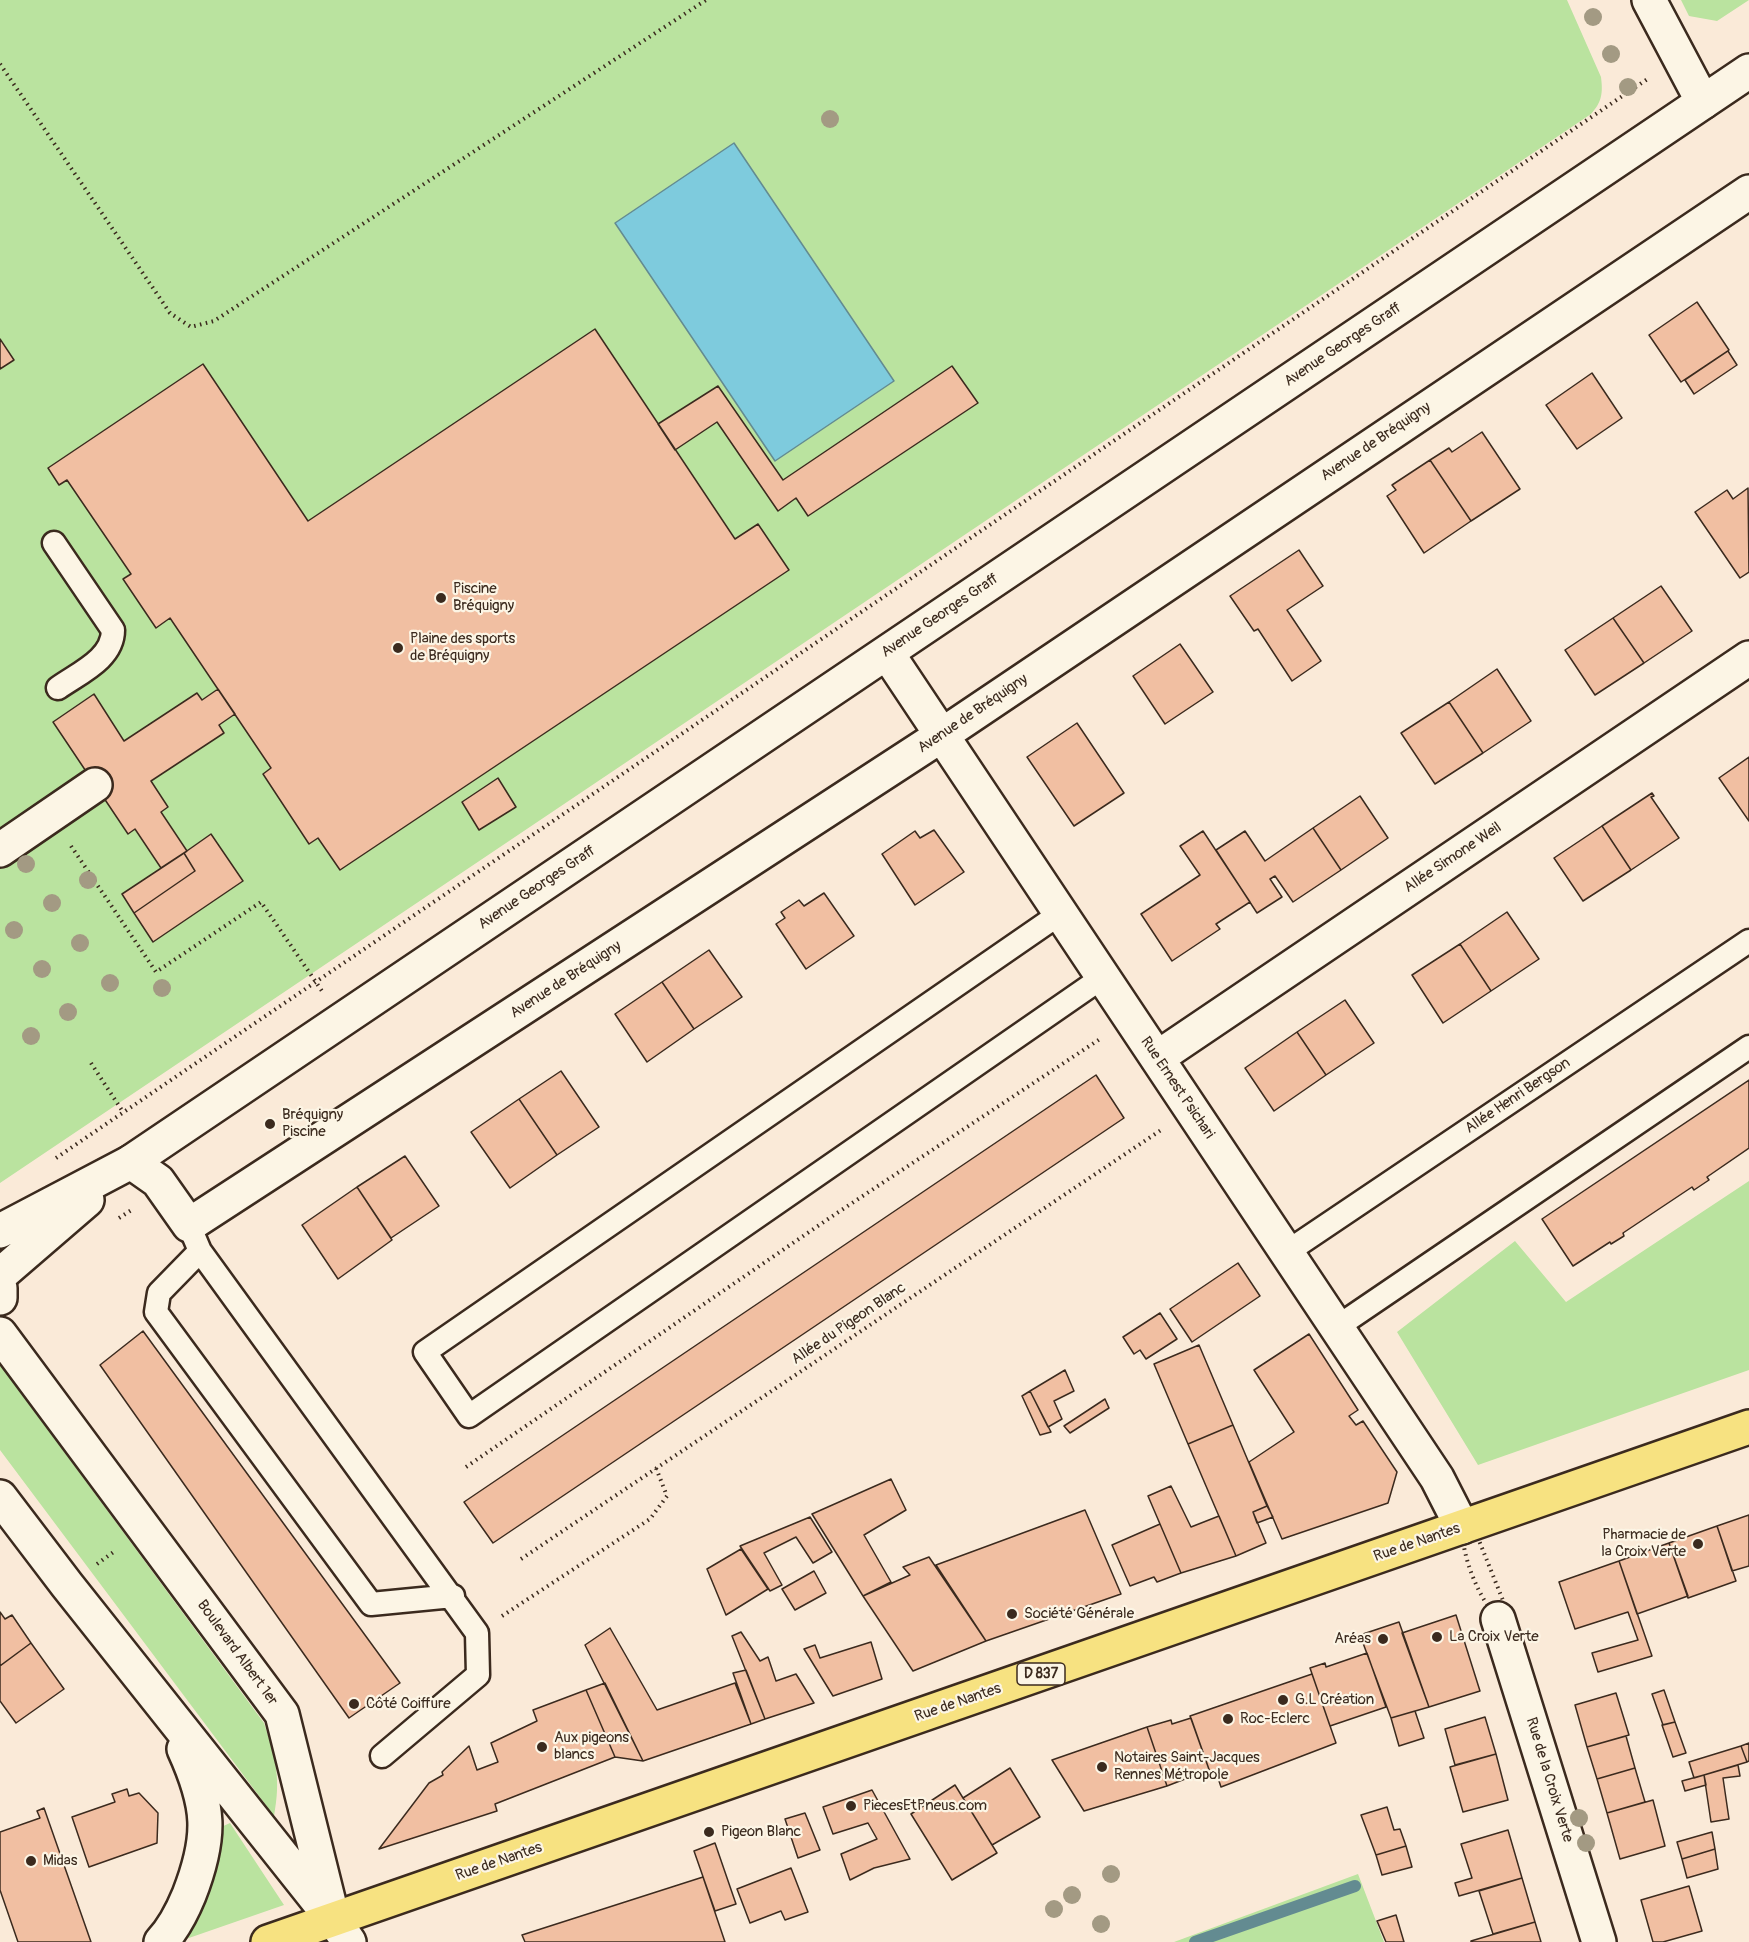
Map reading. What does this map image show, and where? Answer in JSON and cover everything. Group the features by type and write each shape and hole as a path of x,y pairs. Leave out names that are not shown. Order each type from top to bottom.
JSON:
{"main road":[{"name":"Rue de Nantes","path":"268,1942 341,1931 1462,1527 1749,1427"}],"street":[{"path":"1649,0 1703,102"},
{"name":"Avenue Georges Graff","path":"0,1231 131,1162 1749,71"},
{"name":"Avenue de Bréquigny","path":"195,1238 1749,192"},
{"name":"Rue Ernest Psichari","path":"886,653 1338,1327 1437,1478 1462,1527"},
{"name":"Allée Simone Weil","path":"1158,1058 1749,658"},
{"path":"0,850 95,785"},
{"path":"131,1162 158,1181 195,1238"},
{"name":"Avenue Georges Graff","path":"0,1275 131,1162"},
{"path":"0,1288 0,1298"},
{"name":"Boulevard Albert 1er","path":"0,1334 282,1714 341,1931"},
{"path":"0,1497 67,1586 341,1931"},
{"name":"Rue de la Croix Verte","path":"1498,1619 1599,1942"},
{"path":"161,1942 180,1916 206,1840 205,1809 175,1722"}],"lane":[{"path":"54,543 113,630 113,640 101,658 58,688"},
{"path":"1061,912 425,1352 469,1416 1104,977"},
{"name":"Allée Henri Bergson","path":"1287,1252 1749,941"},
{"path":"1338,1327 1749,1047"},
{"path":"382,1756 478,1675 477,1633 453,1596 195,1238 159,1293 156,1312 370,1604 453,1596"}],"path":[{"path":"0,64 170,313 191,327 214,321 706,0"},
{"path":"47,1163 1679,58"},
{"path":"50,815 156,972 261,902 326,997"},
{"path":"466,1467 831,1217 1131,1018"},
{"path":"91,1063 123,1112"},
{"name":"Allée du Pigeon Blanc","path":"521,1559 1192,1109"},
{"path":"477,1633 650,1519 667,1496 656,1468"},
{"path":"1462,1527 1478,1538 1506,1608 1498,1619 1486,1605 1462,1542 1462,1527"},
{"path":"67,1586 146,1529"}],"green space":[{"name":"Plaine des sports de Bréquigny","path":"0,0 1567,0 1601,77 1602,93 1600,101 1591,114 0,1183"},
{"path":"1681,0 1749,0 1717,21 1689,16"},
{"path":"1749,1181 1749,1370 1478,1465 1397,1332 1515,1241 1566,1302"},
{"path":"0,1365 264,1723 276,1769 277,1791 274,1816 0,1450"},
{"path":"230,1823 284,1905 186,1939 198,1913 219,1828"},
{"path":"1358,1874 1384,1942 1174,1942"}],"water":[{"path":"734,143 894,381 775,461 615,223"}],"building":[{"path":"1697,302 1729,350 1681,382 1649,335"},
{"name":"Piscine Bréquigny","path":"595,329 735,539 758,524 789,570 340,870 318,838 309,844 263,774 271,768 170,618 156,628 123,579 131,574 67,480 59,485 48,468 203,364 308,521"},
{"path":"0,339 14,360 0,369"},
{"path":"1728,351 1737,365 1694,394 1685,380"},
{"path":"952,366 978,403 808,516 796,498 778,511 717,422 675,450 658,424 718,386 783,480"},
{"path":"1592,373 1622,418 1577,449 1546,405"},
{"path":"1482,432 1520,489 1471,521 1430,460 1449,448 1452,452"},
{"path":"1430,460 1471,521 1424,553 1387,496 1396,490 1392,485"},
{"path":"1748,488 1749,572 1740,578 1695,512 1727,490 1733,499"},
{"path":"1299,550 1323,586 1287,610 1321,661 1292,681 1258,629 1254,631 1230,596"},
{"path":"1661,586 1692,631 1644,663 1613,618"},
{"path":"1613,618 1644,663 1595,695 1565,650"},
{"path":"1180,644 1213,692 1165,724 1133,676"},
{"path":"1497,669 1531,721 1483,753 1449,702"},
{"path":"218,689 235,714 219,725 224,733 151,781 168,807 161,812 187,851 161,868 135,829 128,834 53,722 94,694 124,741 197,693 202,700"},
{"path":"1449,702 1483,753 1435,784 1401,733"},
{"path":"1077,723 1124,793 1074,826 1027,757"},
{"path":"1749,757 1749,821 1719,778"},
{"path":"498,778 516,807 479,830 462,802"},
{"path":"1652,793 1654,796 1651,797 1679,838 1631,870 1602,826"},
{"path":"1360,796 1388,838 1341,870 1313,828"},
{"path":"1602,826 1631,870 1583,901 1554,858"},
{"path":"1313,828 1341,870 1293,902 1275,876 1270,879 1282,897 1257,913 1216,850 1245,831 1265,861"},
{"path":"934,830 964,872 915,905 882,854 915,831 920,838"},
{"path":"1203,831 1250,902 1216,924 1220,929 1172,961 1141,914 1200,875 1180,846"},
{"path":"211,834 243,881 153,942 134,913 195,871 184,853"},
{"path":"184,853 195,871 134,913 122,894"},
{"path":"824,893 854,936 806,969 776,924 785,918 781,912 799,900 804,906"},
{"path":"1507,912 1539,959 1491,991 1460,944"},
{"path":"1460,944 1491,991 1443,1023 1412,975"},
{"path":"709,950 742,997 694,1029 662,982"},
{"path":"662,982 694,1029 647,1062 615,1014"},
{"path":"1345,1000 1374,1043 1326,1075 1297,1032"},
{"path":"1297,1032 1326,1075 1274,1111 1245,1068"},
{"path":"561,1071 599,1127 557,1155 519,1099"},
{"path":"1096,1075 1124,1118 493,1543 464,1502"},
{"path":"1749,1080 1749,1148 1707,1177 1709,1180 1694,1190 1692,1187 1623,1233 1624,1236 1611,1244 1610,1242 1573,1266 1542,1219"},
{"path":"519,1099 557,1155 510,1188 471,1132"},
{"path":"405,1156 439,1206 391,1238 357,1187"},
{"path":"357,1187 392,1240 338,1279 302,1225"},
{"path":"1238,1263 1260,1296 1192,1342 1170,1309"},
{"path":"1160,1313 1177,1339 1146,1359 1140,1350 1134,1354 1123,1337"},
{"path":"143,1331 400,1683 349,1718 100,1365"},
{"path":"1309,1334 1358,1410 1349,1416 1356,1425 1363,1421 1397,1472 1388,1503 1282,1539 1249,1462 1294,1432 1254,1370"},
{"path":"1199,1345 1233,1425 1188,1444 1154,1364"},
{"path":"1065,1370 1074,1391 1054,1401 1062,1419 1048,1427 1030,1391"},
{"path":"1030,1391 1051,1432 1040,1435 1022,1396"},
{"path":"1105,1399 1109,1408 1070,1433 1064,1426"},
{"path":"1233,1425 1267,1506 1253,1512 1266,1543 1236,1556 1188,1444"},
{"path":"891,1479 906,1510 864,1535 891,1582 863,1596 812,1514"},
{"path":"1171,1486 1191,1527 1219,1516 1236,1556 1181,1573 1148,1496"},
{"path":"1267,1506 1273,1517 1257,1523 1253,1512"},
{"path":"1085,1510 1121,1594 986,1641 936,1565"},
{"path":"1749,1515 1749,1566 1732,1571 1717,1526"},
{"path":"810,1517 832,1552 813,1563 796,1537 764,1553 782,1585 770,1591 740,1546"},
{"path":"1160,1524 1181,1573 1157,1582 1154,1577 1130,1586 1112,1545"},
{"path":"1717,1526 1736,1581 1688,1598 1669,1543"},
{"path":"1669,1543 1688,1596 1637,1614 1619,1561"},
{"path":"741,1549 768,1589 726,1615 707,1569"},
{"path":"929,1557 986,1641 913,1671 863,1596 910,1575 903,1567"},
{"path":"1619,1561 1652,1656 1598,1672 1592,1653 1638,1640 1628,1612 1575,1629 1559,1582"},
{"path":"814,1571 826,1593 795,1610 782,1589"},
{"path":"0,1612 5,1619 12,1615 31,1643 0,1666"},
{"path":"1456,1615 1480,1691 1429,1707 1402,1633"},
{"path":"1399,1622 1429,1707 1391,1718 1360,1635"},
{"path":"610,1628 657,1710 735,1683 751,1724 643,1761 585,1645"},
{"path":"741,1632 760,1661 768,1657 776,1681 796,1674 814,1703 765,1719 732,1636"},
{"path":"871,1642 882,1679 833,1696 804,1649 815,1645 820,1658"},
{"path":"31,1643 64,1689 16,1723 0,1701 0,1666"},
{"path":"1367,1653 1386,1707 1330,1726 1310,1668 1325,1663 1326,1667"},
{"path":"746,1670 765,1719 751,1724 733,1673"},
{"path":"1312,1674 1336,1743 1221,1787 1217,1775 1211,1775 1190,1716"},
{"path":"605,1683 643,1761 615,1757 586,1690"},
{"path":"586,1690 615,1757 495,1804 497,1811 379,1849 429,1783 443,1775 442,1772 469,1746 477,1770 498,1762 491,1743 537,1721 533,1710"},
{"path":"1664,1690 1675,1722 1663,1725 1652,1694"},
{"path":"1616,1693 1629,1735 1587,1747 1575,1705"},
{"path":"1415,1711 1424,1738 1399,1746 1391,1718"},
{"path":"1485,1717 1496,1754 1455,1765 1445,1729"},
{"path":"1191,1718 1211,1775 1197,1780 1187,1775 1185,1779 1167,1786 1147,1727 1171,1720 1172,1724"},
{"path":"1675,1722 1686,1753 1673,1757 1662,1725"},
{"path":"1147,1727 1167,1786 1084,1811 1052,1760"},
{"path":"1626,1736 1635,1768 1597,1779 1587,1747"},
{"path":"1749,1743 1749,1761 1747,1762 1741,1746"},
{"path":"1741,1746 1747,1762 1694,1778 1689,1762"},
{"path":"1496,1754 1508,1800 1463,1812 1450,1767"},
{"path":"1738,1765 1740,1776 1723,1778 1729,1819 1711,1822 1704,1775"},
{"path":"1010,1768 1040,1817 992,1845 963,1798"},
{"path":"1635,1768 1645,1802 1607,1813 1597,1779"},
{"path":"1704,1775 1706,1785 1685,1791 1682,1781"},
{"path":"955,1785 997,1853 952,1880 911,1814"},
{"path":"127,1789 129,1796 139,1793 158,1813 157,1843 89,1867 72,1817 115,1802 112,1794"},
{"path":"872,1790 910,1859 874,1868 850,1880 841,1854 877,1839 868,1823 833,1834 823,1807"},
{"path":"1653,1800 1665,1846 1620,1859 1607,1813"},
{"path":"1387,1807 1394,1830 1400,1829 1406,1846 1376,1855 1361,1815"},
{"name":"Midas","path":"44,1808 91,1942 18,1942 0,1890 0,1832 40,1818 37,1811"},
{"path":"805,1813 820,1850 798,1858 785,1819"},
{"path":"1508,1830 1522,1878 1459,1896 1455,1883 1472,1878 1461,1844"},
{"path":"1712,1832 1715,1849 1682,1859 1677,1842"},
{"path":"715,1843 736,1904 715,1911 694,1851"},
{"path":"1406,1846 1412,1867 1382,1875 1376,1855"},
{"path":"1715,1849 1718,1869 1687,1878 1682,1859"},
{"path":"791,1868 808,1912 785,1920 781,1911 750,1923 737,1889"},
{"path":"703,1877 725,1942 525,1942 522,1935"},
{"path":"1522,1878 1535,1922 1493,1934 1479,1891"},
{"path":"1689,1886 1702,1931 1663,1942 1653,1942 1641,1900"},
{"path":"1396,1915 1404,1942 1386,1942 1377,1921"},
{"path":"1535,1922 1541,1942 1471,1942 1471,1941"}],"waterway":[{"path":"1195,1942 1355,1886"}],"place":[{"name":"Piscine Bréquigny","path":"441,598"},
{"name":"Plaine des sports de Bréquigny","path":"398,648"},
{"name":"Bréquigny Piscine","path":"270,1124"},
{"name":"Pharmacie de la Croix Verte","path":"1698,1544"},
{"name":"Société Générale","path":"1012,1614"},
{"name":"La Croix Verte","path":"1437,1637"},
{"name":"Aréas","path":"1383,1639"},
{"name":"G.L Création","path":"1283,1700"},
{"name":"Côté Coiffure","path":"354,1704"},
{"name":"Roc-Eclerc","path":"1228,1719"},
{"name":"Aux pigeons blancs","path":"542,1747"},
{"name":"Notaires Saint-Jacques Rennes Métropole","path":"1102,1767"},
{"name":"PiecesEtPneus.com","path":"851,1806"},
{"name":"Pigeon Blanc","path":"709,1832"},
{"name":"Midas","path":"31,1861"}]}
